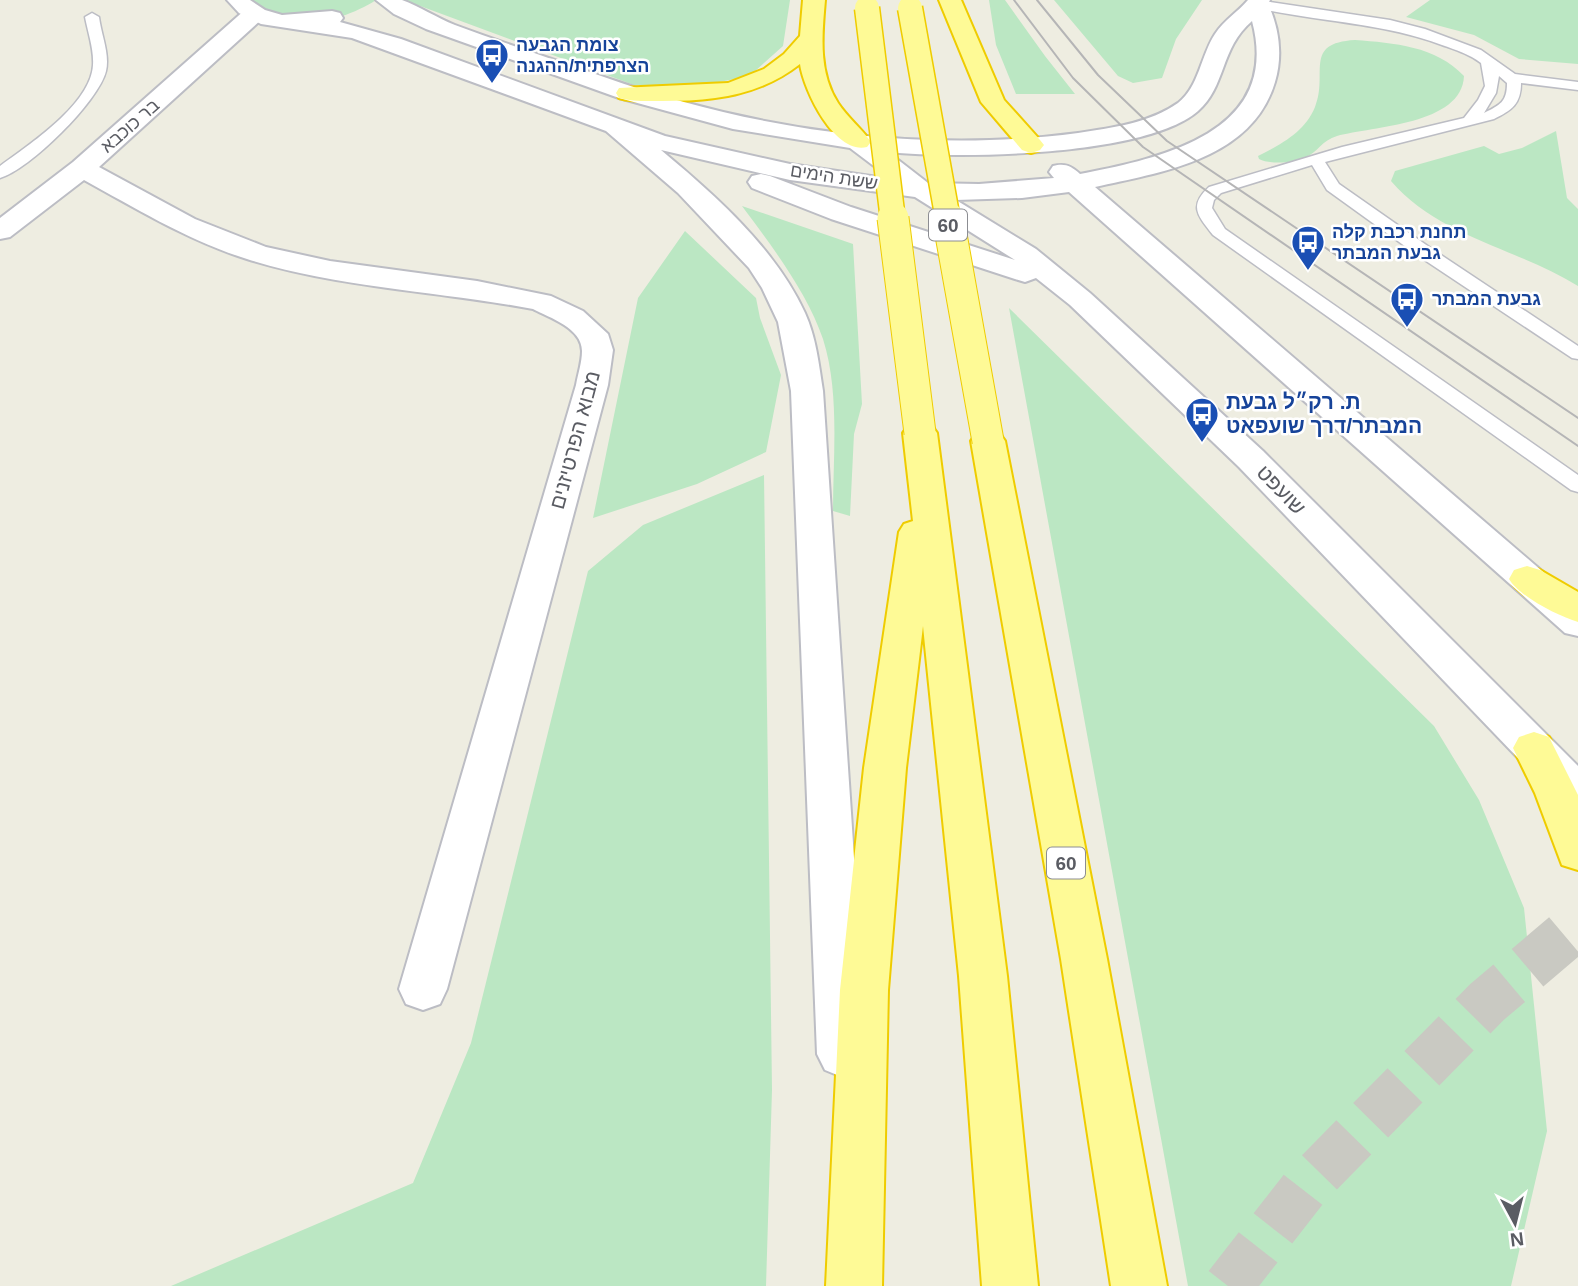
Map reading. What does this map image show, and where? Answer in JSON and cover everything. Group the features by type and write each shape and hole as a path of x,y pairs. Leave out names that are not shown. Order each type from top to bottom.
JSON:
{"highway":[{"path":"814,0 812,66 823,102 858,142"},
{"path":"950,0 993,102 1031,145"},
{"path":"867,4 923,453 983,976 1010,1286"},
{"name":"60","path":"909,4 1084,960 1139,1286"},
{"path":"621,110 749,86 778,73 811,37"},
{"path":"854,1283 864,990 886,768 923,453"},
{"path":"1527,579 1578,608"},
{"path":"1534,748 1556,793 1578,852"}],"street":[{"name":"ששת הימים","path":"309,23 357,32 621,110 691,111 759,126 858,142 948,148 1031,145 1102,136 1164,120 1182,112 1196,99 1208,81 1225,35 1256,9 1268,56 1265,76 1249,114 1221,139 1186,155 1074,183 1030,190 983,192 920,189 813,175 685,149 621,110 451,29 373,4"},
{"path":"246,7 278,21 309,23 373,4"},
{"name":"בר כוכבא","path":"0,231 82,168 246,7"},
{"path":"621,110 677,177 738,239 774,285 789,312 801,348 807,391 854,1283"},
{"name":"שועפט","path":"858,142 920,189 1026,255 1080,299 1251,459 1578,793"},
{"path":"1031,145 1578,623"},
{"path":"685,149 794,196 984,259 1080,299"},
{"name":"מבוא הפרטיזנים","path":"82,168 185,225 257,253 330,270 477,290 541,302 572,317 593,334 598,350 592,385 423,989"}],"lane":[{"path":"1256,9 1446,41 1487,61 1511,78 1578,86"},
{"path":"0,173 44,142 85,98 100,68 92,17"},
{"path":"1487,61 1578,71"},
{"path":"1469,121 1490,93 1494,76 1487,61"},
{"path":"1511,78 1515,93 1511,103 1496,113 1347,150 1215,190 1206,198 1205,213 1219,232 1578,485"},
{"path":"1317,161 1333,187 1426,253 1578,354"}],"green space":[{"path":"238,0 376,0 354,12 328,20 288,23 271,18"},
{"path":"404,0 790,0 783,46 754,72 740,78 703,85 634,85"},
{"path":"989,0 1005,0 1075,94 1016,94 996,45"},
{"path":"1054,0 1202,0 1176,39 1162,78 1133,83 1118,76"},
{"path":"1430,0 1578,0 1578,64 1519,59 1474,35 1406,17"},
{"path":"1355,40 1414,48 1441,58 1464,76 1459,92 1448,105 1432,114 1392,126 1337,136 1301,159 1276,163 1259,159 1258,156 1298,131 1311,116 1319,95 1320,62 1328,47"},
{"path":"1556,131 1567,198 1578,209 1578,286 1530,261 1455,229 1410,200 1391,181 1395,171 1484,146 1499,154 1522,148"},
{"path":"742,206 853,244 862,404 854,434 850,516 833,511 834,402 823,339 798,287"},
{"path":"685,231 756,298 760,318 781,375 766,452 697,484 593,518 638,298"},
{"path":"1009,308 1434,726 1479,800 1524,908 1547,1131 1511,1286 1188,1286"},
{"path":"764,475 772,1090 766,1286 171,1286 413,1183 471,1043 588,571 643,525"}],"tunnel":[{"path":"1228,1286 1306,1186 1487,1002 1578,925"}],"tram line":[{"path":"1014,0 1073,78 1143,147 1578,446"},
{"path":"1037,0 1098,75 1167,141 1578,418"}],"place":[{"name":"צומת הגבעה הצרפתית/ההגנה","path":"492,85"},
{"name":"תחנת רכבת קלה גבעת המבתר","path":"1308,272"},
{"name":"גבעת המבתר","path":"1407,329"},
{"name":"ת. רק״ל גבעת המבתר/דרך שועפאט","path":"1202,444"}]}
